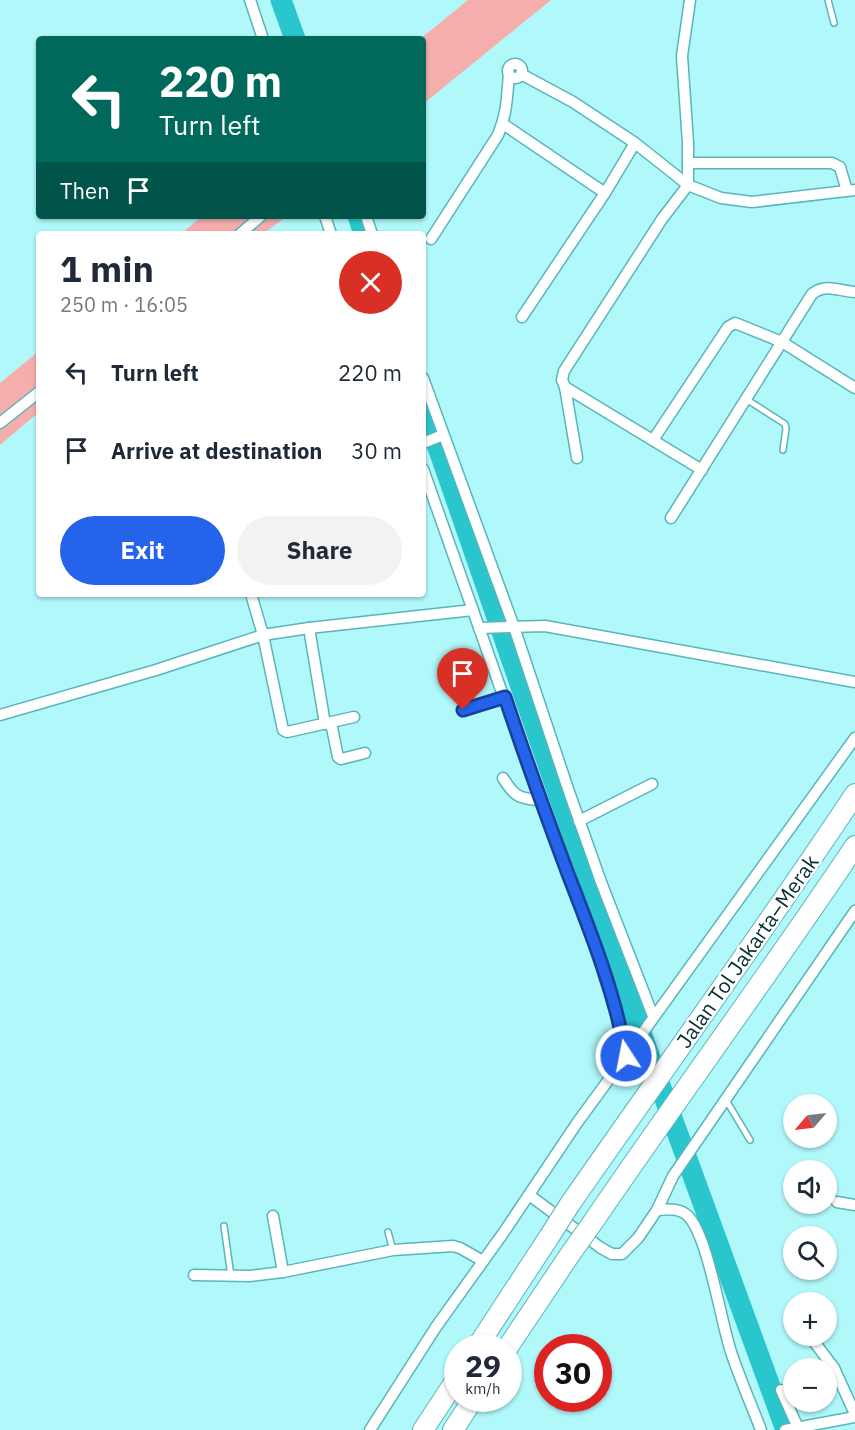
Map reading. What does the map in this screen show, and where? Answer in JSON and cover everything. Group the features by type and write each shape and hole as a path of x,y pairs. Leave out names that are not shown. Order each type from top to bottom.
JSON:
{"highway":[{"name":"Jalan Tol Jakarta–Merak","path":"486,1334 570,1204 770,921 855,794"},
{"name":"Jalan Tol Jakarta–Merak","path":"517,1334 638,1155 795,936 855,846"},
{"path":"423,1430 444,1398"},
{"path":"453,1430 465,1412"}],"street":[{"path":"250,0 262,36"},
{"path":"577,458 562,380 564,370 662,219 688,185 682,56 690,0"},
{"path":"431,239 484,159 503,124 508,101 509,74 516,78 521,74 573,102 635,143 688,185 721,198 752,202 851,190 840,167 836,164 688,163"},
{"path":"503,124 605,193"},
{"path":"522,316 605,193 635,143"},
{"path":"244,231 258,219"},
{"path":"671,518 812,294 826,287 855,292"},
{"path":"653,440 728,327 735,323 782,342 855,388"},
{"path":"565,387 702,470"},
{"path":"426,388 440,436 514,627 579,821 650,1021"},
{"path":"0,423 36,394"},
{"path":"426,442 440,436"},
{"path":"426,477 473,610 482,628 540,801 590,930 629,1052"},
{"path":"252,597 263,635 283,730 287,732 354,717"},
{"path":"0,715 156,670 263,635 473,610"},
{"path":"482,628 545,626 855,682"},
{"path":"309,628 328,724 338,757 341,759 364,753"},
{"path":"463,710 505,697"},
{"path":"370,1430 436,1327 577,1123 855,738"},
{"path":"503,777 509,788 522,799 540,801"},
{"path":"579,821 652,784"},
{"path":"529,1195 612,1254 622,1254 631,1247 657,1210 673,1176 688,1153 855,911"},
{"path":"837,1202 855,1205"},
{"path":"657,1210 681,1211 688,1216 696,1229 731,1352 761,1430"},
{"path":"273,1216 282,1272"},
{"path":"194,1275 231,1276 282,1272 393,1250 453,1246 483,1261"},
{"path":"781,1390 792,1429 855,1416 834,1368 817,1346"}],"lane":[{"path":"828,0 834,23"},
{"path":"746,399 784,424 786,429 783,450"},
{"path":"726,1100 750,1140"},
{"path":"225,1226 231,1276"},
{"path":"388,1232 393,1250"}],"shaded area":[{"path":"468,0 551,0 426,102 426,36 424,36"},
{"path":"198,219 283,219 267,231 184,231"},
{"path":"36,353 36,415 0,445 0,383"}],"waterway":[{"path":"281,0 294,36"},
{"path":"359,219 363,231"},
{"path":"426,413 646,1047 786,1430"}],"route":[{"path":"463,710 505,697 540,801 590,930 620,1026 626,1056"}]}
